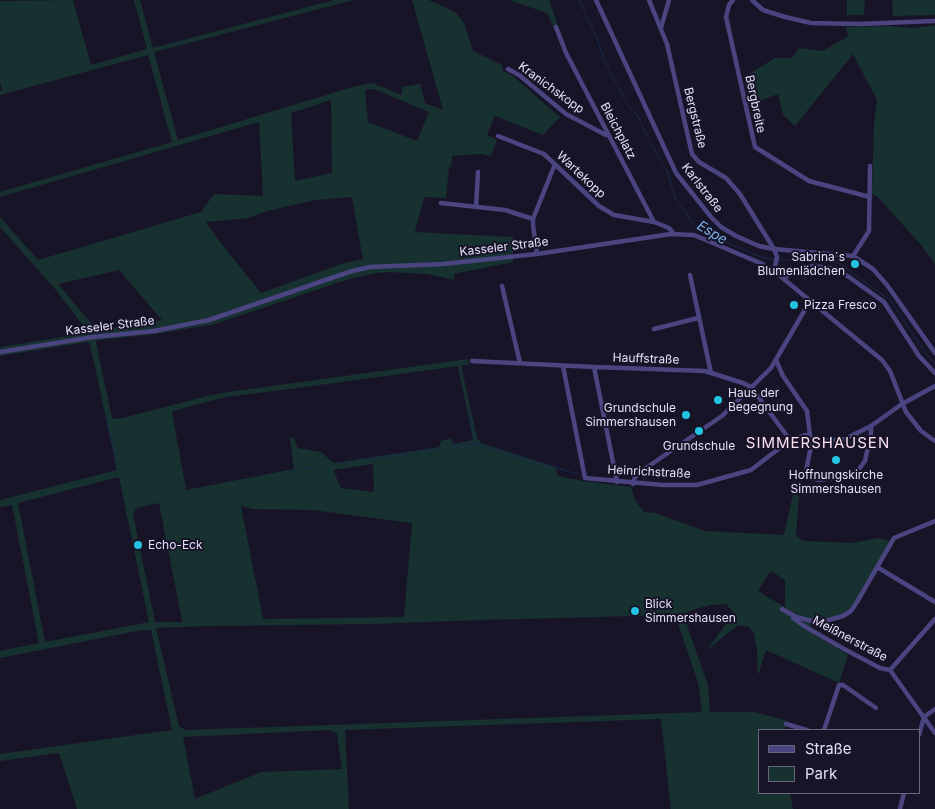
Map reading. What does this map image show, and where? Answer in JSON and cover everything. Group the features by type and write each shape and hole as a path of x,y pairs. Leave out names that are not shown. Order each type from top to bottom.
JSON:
{"street":[{"name":"Karlstraße","path":"596,0 676,173 711,217 721,227 747,242 774,249 853,256 873,268 935,353"},
{"name":"Bergstraße","path":"649,0 661,28 677,86 692,154 699,162 726,178 740,194 774,249 777,257 774,271"},
{"path":"661,28 669,0"},
{"name":"Bergbreite","path":"733,0 729,5 726,17 755,147 809,181 870,197"},
{"path":"752,0 763,10 785,18 811,23 859,24 935,21"},
{"name":"Bleichplatz","path":"556,28 566,53 654,222"},
{"name":"Kranichskopp","path":"508,69 519,75 566,114 609,135"},
{"name":"Wartekopp","path":"498,136 544,154 599,206 614,215 654,222"},
{"path":"537,254 532,225 533,219 555,164"},
{"path":"853,256 869,231 870,166"},
{"path":"476,206 478,172"},
{"path":"441,203 505,210 533,219"},
{"path":"654,222 669,228 674,234"},
{"name":"Kasseler Straße","path":"0,352 93,337 154,331 209,320 352,271 370,267 443,264 537,254 674,234 694,235 750,258 774,271 882,360 890,371 902,404 912,421 935,442"},
{"path":"782,278 814,266 836,270 849,277 884,302 919,356 935,373"},
{"path":"690,275 711,373"},
{"path":"502,286 520,363"},
{"path":"633,484 635,477 646,468 722,416 771,368 810,300"},
{"path":"654,329 698,318"},
{"path":"776,360 783,376 808,411 812,441 805,476 819,480 842,477 857,472 864,461 868,449 871,426"},
{"name":"Hauffstraße","path":"472,361 711,373 752,387"},
{"name":"Heinrichstraße","path":"563,366 585,478 669,486 697,484 751,470 790,440"},
{"path":"594,368 617,482"},
{"path":"812,441 845,439 871,426 902,404 935,386"},
{"path":"752,387 790,440 810,435"},
{"path":"782,609 796,618 812,621 822,622 843,616 851,611 894,538 935,521"},
{"path":"877,567 935,602"},
{"name":"Meißnerstraße","path":"788,613 804,626 844,649 880,668 890,670 935,734"},
{"path":"890,670 935,619"},
{"path":"824,729 839,685 843,685 876,708"},
{"path":"920,731 924,717 935,709"},
{"path":"786,724 804,729"},
{"path":"900,809 904,794"}],"green space":[{"path":"73,0 91,65 147,49 134,0 140,0 153,48 334,0 354,0 154,52 178,140 356,86 372,83 402,95 402,87 420,84 425,103 443,110 412,0 429,0 455,12 464,23 473,51 502,65 502,70 513,76 560,117 543,135 495,116 487,135 497,140 491,156 481,154 452,156 446,198 424,197 415,232 513,237 513,262 454,274 455,280 427,274 377,273 349,279 215,324 156,334 98,340 96,342 97,348 112,418 119,419 211,395 468,359 469,365 461,365 477,438 481,443 556,467 558,476 631,487 635,500 644,512 655,513 705,531 784,535 793,494 799,496 796,536 804,541 853,543 879,538 892,541 849,611 824,621 813,620 808,631 848,655 839,683 766,650 758,676 754,633 749,627 738,625 706,651 734,613 726,604 695,609 686,613 684,617 708,685 710,712 754,712 788,721 785,729 758,729 758,794 790,794 793,809 671,809 661,719 345,730 349,809 77,809 59,753 0,761 0,754 172,730 151,630 142,630 0,658 0,651 39,643 12,505 0,507 0,500 117,470 90,344 88,342 0,356 0,347 87,333 55,289 0,227 0,217 38,260 201,212 214,194 263,196 259,122 0,197 0,192 172,142 148,55 0,95 2,90 0,82 0,1","holes":["374,89 429,112 417,141 368,122 365,90","331,100 332,173 295,181 291,113","352,197 363,259 344,263 261,293 206,222 248,218 267,211 315,200","119,270 162,320 97,330 58,284","458,366 473,440 453,444 451,438 441,441 439,447 334,463 321,452 298,448 293,437 290,439 294,469 186,490 172,411 226,397","373,464 374,492 341,488 333,470","119,477 149,622 45,642 18,503","159,503 182,622 155,622 133,514 136,508","241,506 253,509 312,510 412,523 404,617 263,619","771,571 785,580 785,607 758,590","675,615 698,683 702,712 185,730 179,726 156,628","330,730 337,734 342,769 261,772 195,799 183,737"]},
{"path":"509,0 549,0 559,29 555,30 547,13"},
{"path":"847,0 865,0 864,15 847,15"},
{"path":"892,0 935,0 935,15 893,16"},
{"path":"935,25 935,84 933,85 935,85 935,264 921,245 877,196 872,194 874,124 877,100 853,54 795,126 783,115 778,94 749,105 744,77 775,58 792,58 799,48 823,51 848,36 846,27 887,26 915,28"}],"waterway":[{"name":"Espe","path":"579,0 595,33 604,59 628,106 637,115 668,173 675,197 694,224 703,232 761,257 774,260"},
{"name":"Espe","path":"778,260 839,263 891,301 926,354 935,363"},
{"path":"469,410 475,444"},
{"path":"107,421 117,466"},
{"path":"450,446 475,444 577,474"},
{"path":"354,461 438,449"},
{"path":"331,465 348,462"},
{"path":"306,469 312,467"}],"place":[{"name":"Sabrina´s Blumenlädchen","path":"855,264"},
{"name":"Pizza Fresco","path":"794,305"},
{"name":"Haus der Begegnung","path":"718,400"},
{"name":"Grundschule Simmershausen","path":"686,415"},
{"name":"Grundschule","path":"699,431"},
{"name":"Hoffnungskirche Simmershausen","path":"836,460"},
{"name":"Echo-Eck","path":"138,545"},
{"name":"Blick Simmershausen","path":"635,611"}],"district":[{"name":"SIMMERSHAUSEN","path":"818,443"}]}
